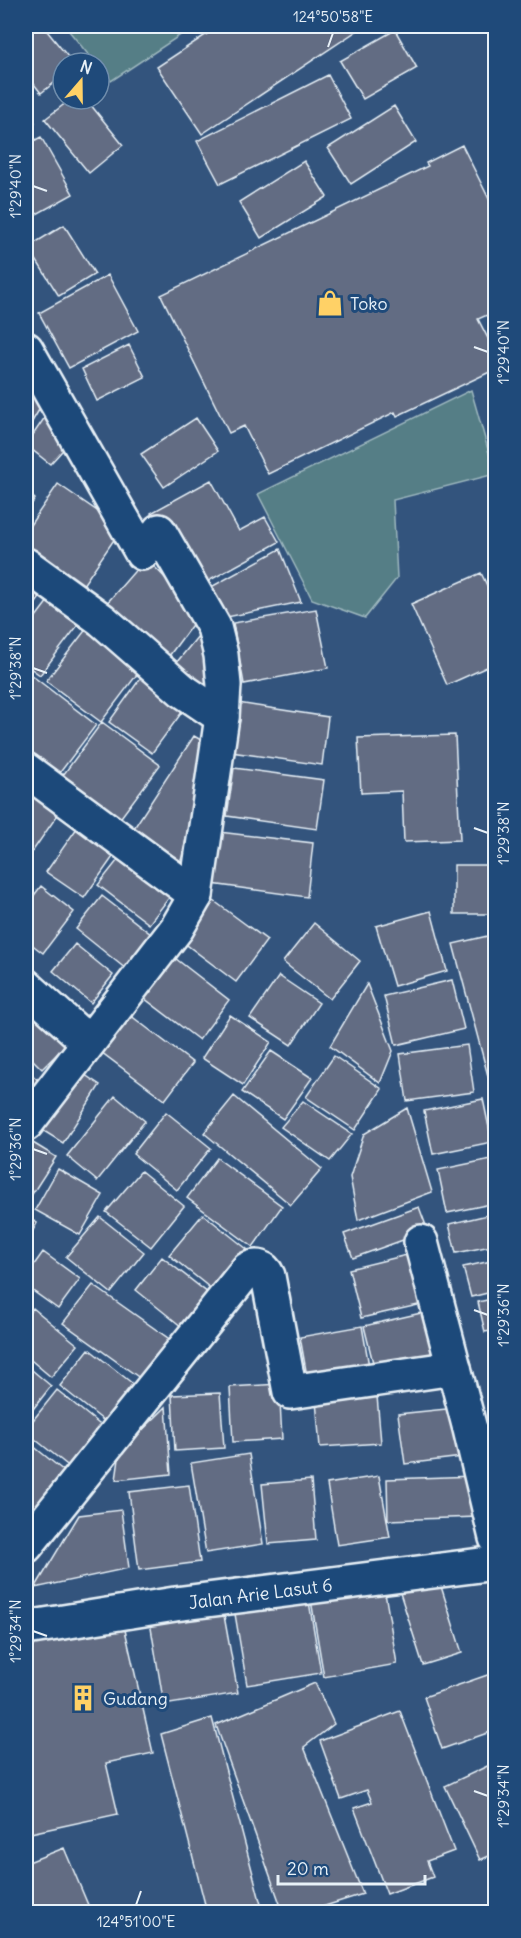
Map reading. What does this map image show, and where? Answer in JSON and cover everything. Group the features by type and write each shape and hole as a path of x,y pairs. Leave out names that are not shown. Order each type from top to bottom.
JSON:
{"street":[{"path":"26,349 150,542 214,627 221,655 224,685 222,717 196,895 177,928 26,1124"},
{"path":"26,565 102,620 182,690 222,717"},
{"path":"26,770 196,895"},
{"path":"26,986 88,1042"},
{"path":"421,1242 471,1429 495,1539"},
{"path":"26,1546 248,1269 254,1266 261,1267 268,1276 290,1392 454,1368"},
{"name":"Jalan Arie Lasut 6","path":"26,1628 175,1604 495,1563"}],"green space":[{"path":"65,26 194,26 111,81 111,51 85,51"},
{"path":"471,390 495,474 393,500 397,578 365,618 312,599 258,494"}],"building":[{"path":"26,26 43,26 63,51 51,51 51,85 41,93 26,74"},
{"path":"219,26 364,26 202,134 157,67"},
{"path":"395,30 417,68 363,99 340,61"},
{"path":"328,75 351,119 220,184 197,141"},
{"path":"394,106 416,142 351,184 328,148"},
{"path":"26,108 35,123 26,129"},
{"path":"55,111 96,111 123,145 89,173 45,119"},
{"path":"41,137 73,194 26,220 26,145"},
{"name":"Toko","path":"462,145 496,213 496,311 478,319 496,354 496,369 397,416 395,412 268,474 244,426 229,433 161,295 428,166 426,163"},
{"path":"304,161 327,197 261,238 239,202"},
{"path":"64,225 95,274 59,296 28,247"},
{"path":"108,275 138,331 69,368 39,313"},
{"path":"129,345 145,377 97,401 82,369"},
{"path":"26,374 46,398 26,432"},
{"path":"45,417 72,440 50,464 26,445"},
{"path":"196,418 218,451 164,487 141,454"},
{"path":"211,480 239,531 265,517 279,542 194,589 151,513"},
{"path":"58,484 122,528 81,588 26,553 26,531"},
{"path":"26,491 35,499 26,512"},
{"path":"280,549 301,602 222,618 204,591"},
{"path":"146,558 200,614 166,660 107,603"},
{"path":"481,573 496,604 496,663 447,685 411,604"},
{"path":"26,578 44,592 26,617"},
{"path":"54,593 85,616 40,675 26,665 26,630"},
{"path":"316,609 328,668 244,684 233,623"},
{"path":"94,619 148,660 101,722 46,681"},
{"path":"207,625 216,681 201,700 168,673"},
{"path":"147,669 191,700 152,753 109,722"},
{"path":"26,671 96,725 52,783 26,763"},
{"path":"238,703 328,717 322,765 231,752"},
{"path":"102,722 160,765 116,824 58,782"},
{"path":"455,735 460,840 404,842 402,791 361,793 358,738"},
{"path":"194,736 208,744 181,861 134,828"},
{"path":"234,768 324,780 317,829 227,816"},
{"path":"26,786 61,810 30,855 26,852"},
{"path":"77,828 115,854 84,898 46,872"},
{"path":"219,832 313,843 307,897 212,884"},
{"path":"125,851 175,890 149,924 98,885"},
{"path":"454,865 496,865 496,914 454,914"},
{"path":"41,886 74,912 43,953 26,940 26,906"},
{"path":"102,896 152,935 126,969 76,929"},
{"path":"214,901 267,940 236,982 183,942"},
{"path":"431,911 447,971 394,986 376,926"},
{"path":"314,923 360,961 330,999 283,962"},
{"path":"496,934 496,1106 453,944"},
{"path":"75,944 113,975 91,1003 53,971"},
{"path":"171,955 229,1000 199,1040 140,995"},
{"path":"279,976 319,1003 291,1045 250,1018"},
{"path":"452,980 464,1029 396,1045 384,996"},
{"path":"367,984 393,1051 380,1083 330,1046"},
{"path":"26,1001 69,1042 42,1069 26,1053"},
{"path":"126,1012 193,1063 165,1100 97,1049"},
{"path":"230,1015 271,1042 243,1085 202,1058"},
{"path":"467,1045 474,1092 407,1101 400,1054"},
{"path":"271,1051 312,1078 283,1119 242,1092"},
{"path":"334,1056 382,1089 355,1130 306,1097"},
{"path":"26,1069 42,1084 26,1103"},
{"path":"76,1069 100,1085 63,1143 39,1128"},
{"path":"115,1096 145,1121 97,1181 67,1156"},
{"path":"234,1096 322,1169 291,1205 204,1133"},
{"path":"483,1099 492,1142 433,1154 424,1111"},
{"path":"303,1101 352,1134 330,1161 281,1127"},
{"path":"407,1108 432,1192 358,1220 350,1177 364,1134"},
{"path":"166,1112 211,1148 177,1190 133,1154"},
{"path":"28,1140 56,1157 29,1199 26,1197 26,1144"},
{"path":"217,1158 282,1206 253,1247 187,1198"},
{"path":"496,1158 496,1203 447,1213 438,1170"},
{"path":"58,1169 103,1195 80,1235 35,1210"},
{"path":"141,1171 184,1206 151,1247 106,1212"},
{"path":"419,1207 428,1231 353,1258 344,1234"},
{"path":"496,1213 496,1245 456,1253 449,1224"},
{"path":"203,1214 247,1249 214,1291 169,1255"},
{"path":"26,1216 37,1223 26,1243"},
{"path":"100,1217 144,1252 111,1293 66,1257"},
{"path":"43,1252 80,1279 58,1309 26,1286 26,1276"},
{"path":"415,1253 427,1303 361,1318 349,1269"},
{"path":"162,1257 213,1297 187,1331 136,1290"},
{"path":"496,1260 496,1291 471,1297 463,1267"},
{"path":"93,1285 182,1348 151,1386 63,1323"},
{"path":"496,1298 496,1330 485,1332 478,1302"},
{"path":"33,1308 78,1345 51,1377 26,1356 26,1317"},
{"path":"430,1311 442,1360 376,1375 364,1326"},
{"path":"362,1326 370,1372 308,1382 300,1337"},
{"path":"89,1349 142,1391 113,1428 60,1386"},
{"path":"26,1365 51,1386 26,1418"},
{"path":"279,1384 282,1439 233,1442 230,1387"},
{"path":"57,1390 109,1432 76,1472 26,1432"},
{"path":"220,1393 224,1448 175,1451 172,1395"},
{"path":"377,1396 381,1443 320,1447 316,1401"},
{"path":"166,1407 171,1474 116,1480 120,1452"},
{"path":"456,1408 462,1457 405,1464 398,1414"},
{"path":"27,1441 70,1476 39,1513 26,1502"},
{"path":"249,1454 263,1544 206,1553 191,1463"},
{"path":"379,1476 390,1537 337,1545 327,1484"},
{"path":"476,1476 478,1517 388,1520 387,1479"},
{"path":"311,1480 316,1540 268,1544 262,1484"},
{"path":"189,1485 200,1562 139,1570 129,1492"},
{"path":"121,1510 129,1568 35,1588 79,1515"},
{"path":"439,1580 462,1653 423,1665 400,1593"},
{"path":"383,1581 397,1664 324,1677 310,1594"},
{"path":"307,1590 321,1673 247,1685 233,1602"},
{"path":"223,1610 238,1693 164,1705 150,1622"},
{"name":"Gudang","path":"123,1621 153,1753 106,1763 118,1814 26,1834 26,1642"},
{"path":"496,1672 496,1730 442,1749 424,1697"},
{"path":"315,1683 334,1724 304,1747 363,1894 306,1912 283,1912 216,1725"},
{"path":"400,1711 454,1851 427,1861 433,1877 387,1894 354,1808 372,1802 367,1790 341,1799 320,1741"},
{"path":"212,1718 263,1912 207,1912 161,1734"},
{"path":"496,1762 496,1853 480,1860 445,1786"},
{"path":"64,1848 91,1912 26,1912 26,1863"}],"place":[{"name":"Toko","path":"330,303"},
{"name":"Gudang","path":"83,1698"}]}
